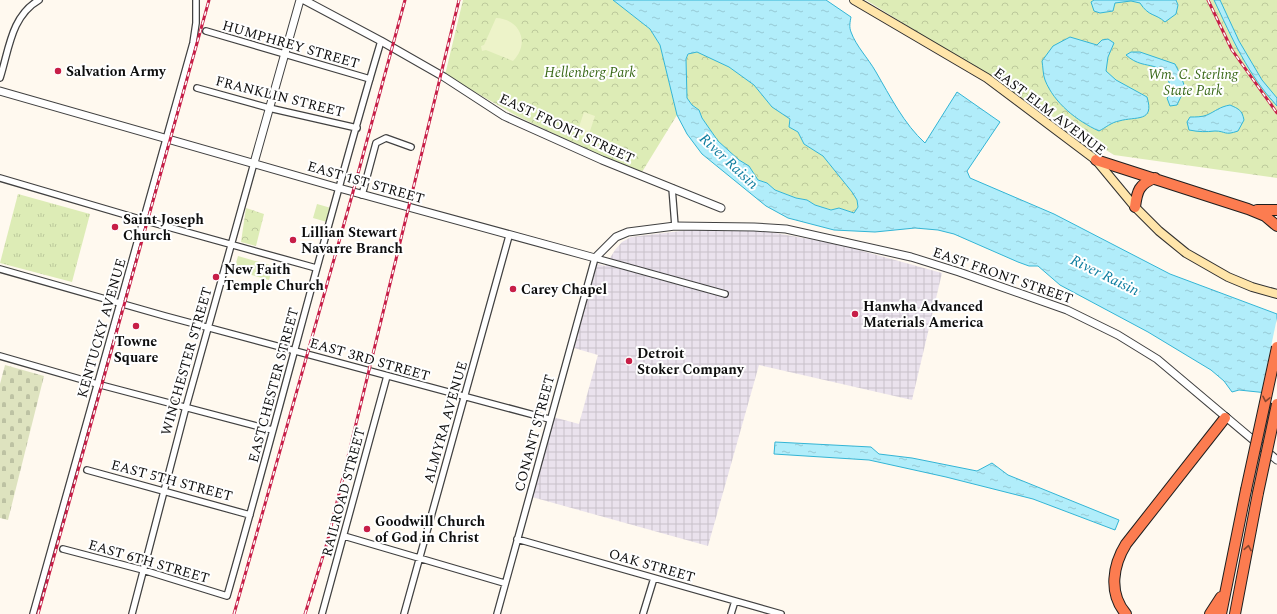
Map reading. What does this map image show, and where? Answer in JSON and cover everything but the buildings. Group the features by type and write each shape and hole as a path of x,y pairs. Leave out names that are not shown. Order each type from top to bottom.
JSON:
{"highway":[{"path":"1096,160 1248,209 1265,216 1277,226"},
{"path":"1135,207 1136,195 1140,187 1155,178"},
{"path":"1248,209 1270,212 1277,210"},
{"path":"1221,614 1277,347"},
{"path":"1235,614 1277,404"},
{"path":"1126,614 1116,596 1114,582 1114,570 1118,557 1126,544 1225,418"},
{"path":"1210,614 1220,598 1231,564"},
{"path":"1241,614 1240,602 1243,574"}],"main road":[{"name":"EAST ELM AVENUE","path":"854,0 987,78 1096,160 1135,207 1159,231 1186,253 1228,277 1252,287 1277,294"}],"street":[{"path":"0,78 16,25 24,12 39,0"},
{"name":"KENTUCKY AVENUE","path":"33,614 193,43 196,23 196,0"},
{"name":"WINCHESTER STREET","path":"132,614 142,570 186,407 300,0"},
{"name":"EAST FRONT STREET","path":"304,0 444,77 504,116 561,143 721,208"},
{"name":"HUMPHREY STREET","path":"206,32 284,53 370,79"},
{"name":"EASTCHESTER STREET","path":"227,596 295,351 316,268 381,41"},
{"name":"FRANKLIN STREET","path":"197,88 269,108 357,128"},
{"name":"EAST 1ST STREET","path":"0,92 509,236 725,294"},
{"path":"362,195 376,143 386,138 411,147"},
{"path":"0,178 143,220 316,268"},
{"path":"672,188 675,226"},
{"name":"EAST FRONT STREET","path":"595,258 616,238 628,232 675,226 786,229 911,257 983,280 1067,310 1118,336 1157,359 1225,418 1277,460"},
{"name":"ALMYRA AVENUE","path":"404,614 509,236"},
{"name":"CONANT STREET","path":"497,614 504,583 518,539 549,420 595,258"},
{"name":"EAST 3RD STREET","path":"0,269 209,328 549,420"},
{"path":"0,356 97,384 272,430"},
{"name":"RAILROAD STREET","path":"322,614 387,376"},
{"name":"EAST 5TH STREET","path":"86,470 164,490 250,515"},
{"path":"344,536 504,583"},
{"name":"OAK STREET","path":"518,539 781,614"},
{"name":"EAST 6TH STREET","path":"64,550 142,570 227,596"},
{"path":"643,614 654,578"},
{"path":"731,614 734,601"}],"shaded area":[{"path":"731,228 764,231 837,244 942,273 912,400 759,365 708,546 532,497 553,417 579,424 598,355 574,348 597,264 605,266 622,242 631,237 689,230"}],"green space":[{"name":"Hellenberg Park","path":"463,0 613,0 650,29 660,45 677,115 642,172 603,157 517,116 445,75"},
{"name":"Wm. C. Sterling State Park","path":"866,0 1277,0 1277,178 1114,155"},
{"path":"496,18 505,19 512,23 520,34 522,40 521,47 513,61 486,50 482,51 481,46 484,45"},
{"path":"697,51 729,67 754,85 772,107 790,119 789,127 798,132 804,144 823,156 852,192 857,200 858,207 854,213 839,208 832,210 775,190 767,183 758,180 749,166 739,160 718,141 702,118 699,110 692,105 687,98 686,59 689,54"},
{"path":"584,112 595,116 588,137 577,133"},
{"path":"18,194 90,214 72,282 0,263"},
{"path":"317,204 331,208 327,222 313,218"},
{"path":"246,208 264,214 256,246 241,242"},
{"path":"238,256 273,266 269,280 234,270"},
{"path":"5,365 44,376 8,520 0,518 0,384"}],"water":[{"name":"River Raisin","path":"613,0 826,0 851,17 850,28 856,42 873,67 904,119 925,143 957,92 1000,122 967,171 970,178 1054,214 1170,274 1277,314 1277,394 1239,390 1232,392 1224,381 1211,370 1148,332 1060,285 1038,266 1029,266 1018,262 954,234 938,230 915,228 875,232 834,230 788,218 766,206 702,154 687,134 677,115 660,45 650,29","holes":["697,52 729,67 754,85 772,107 790,119 789,127 798,132 804,144 823,156 857,200 858,207 854,213 839,208 831,210 815,205 807,200 796,198 775,190 767,183 758,180 749,166 739,160 718,141 702,118 699,110 692,105 687,98 686,59 688,54"]},
{"path":"1094,0 1176,0 1178,5 1176,14 1165,22 1146,11 1140,3 1131,1 1115,3 1113,11 1100,13 1094,11 1091,2"},
{"path":"1214,0 1220,0 1239,41 1262,80 1277,98 1277,106 1257,82 1241,56"},
{"path":"1070,37 1097,45 1102,40 1108,39 1114,43 1108,57 1106,71 1116,80 1147,97 1149,105 1146,115 1116,122 1099,131 1075,117 1060,104 1045,80 1042,61 1053,46"},
{"path":"1131,52 1140,52 1175,64 1185,88 1177,105 1170,106 1167,98 1172,93 1169,81 1164,73 1154,66 1141,63 1126,55"},
{"path":"1230,105 1240,110 1244,120 1238,131 1227,133 1219,131 1202,132 1189,130 1187,122 1190,117 1205,116 1220,108"},
{"path":"775,442 871,447 879,454 912,458 977,471 992,463 1008,475 1119,520 1115,530 1033,499 946,477 869,460 774,454"}],"pier":[{"path":"1277,318 1277,396 1261,394"}],"railway":[{"path":"38,614 209,0"},
{"path":"234,614 353,192 405,0"},
{"path":"305,614 327,543 459,0"},
{"path":"1208,0 1232,50 1277,113"}],"place":[{"name":"Salvation Army","path":"58,71"},
{"name":"Saint Joseph Church","path":"115,227"},
{"name":"Lillian Stewart Navarre Branch","path":"293,240"},
{"name":"New Faith Temple Church","path":"216,277"},
{"name":"Carey Chapel","path":"513,289"},
{"name":"Hanwha Advanced Materials America","path":"855,314"},
{"name":"Towne Square","path":"136,326"},
{"name":"Detroit Stoker Company","path":"629,361"},
{"name":"Goodwill Church of God in Christ","path":"367,529"}]}
